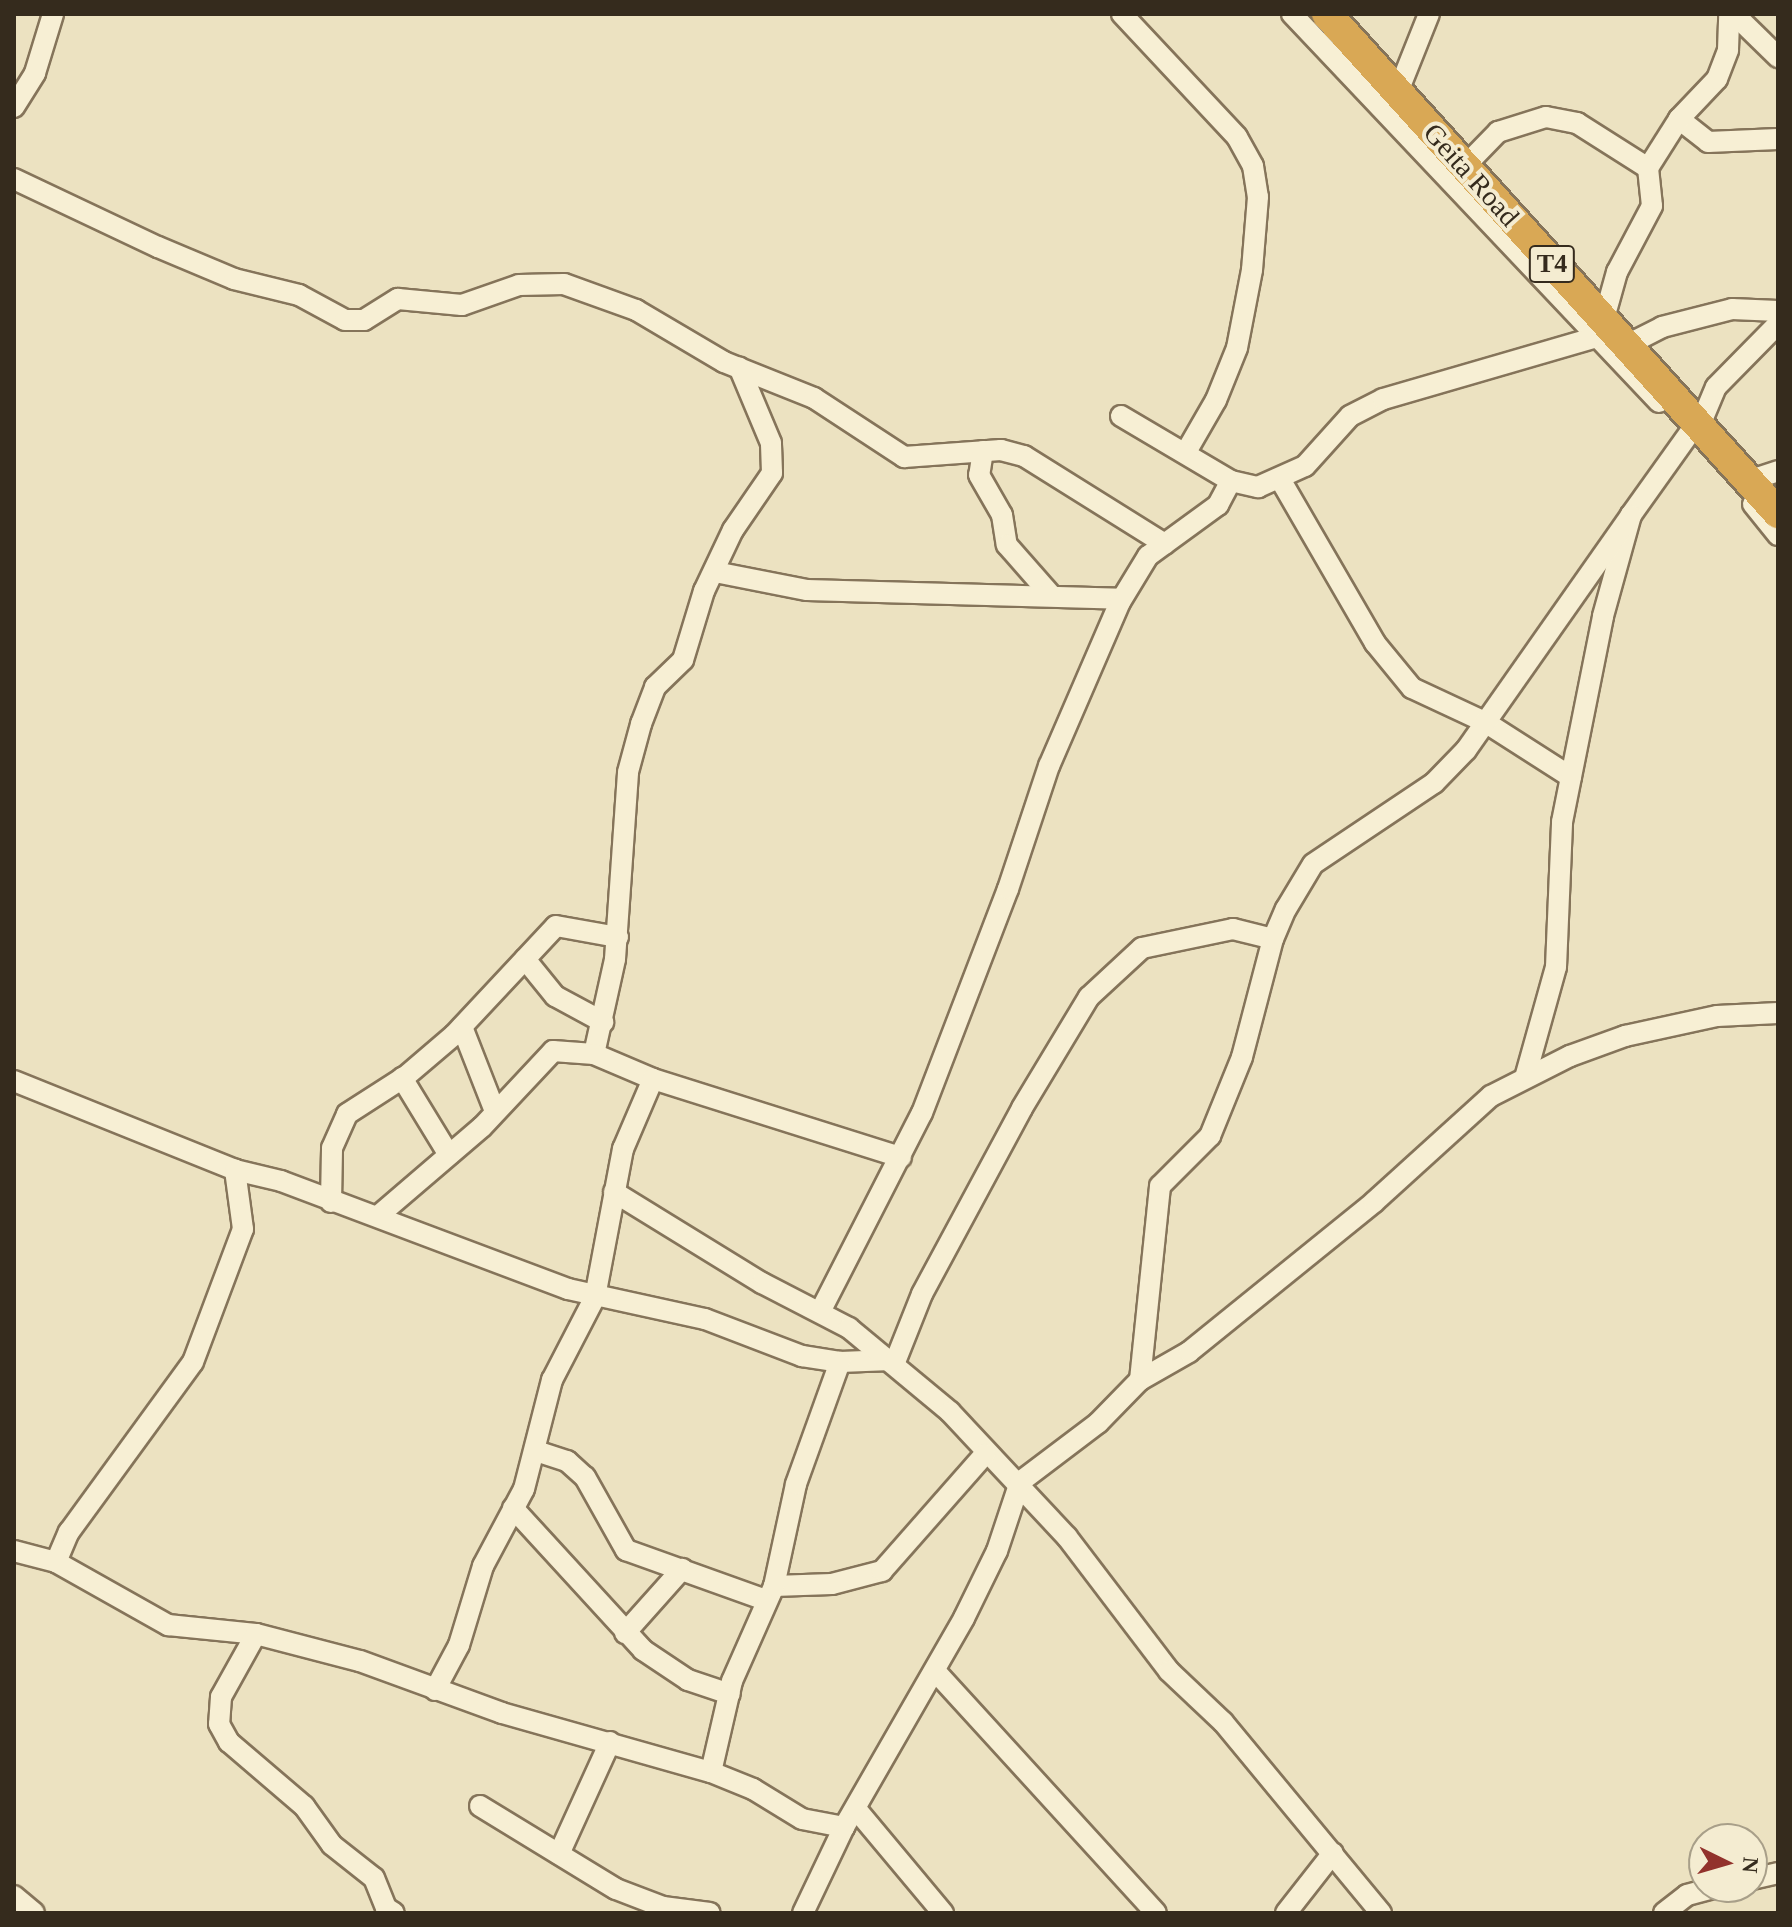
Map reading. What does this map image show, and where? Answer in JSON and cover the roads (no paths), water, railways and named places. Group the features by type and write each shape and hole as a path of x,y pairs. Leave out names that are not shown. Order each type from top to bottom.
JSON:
{"highway":[{"name":"Geita Road","path":"1327,14 1351,27 1397,94 1464,167 1600,329 1627,345 1778,513"}],"street":[{"path":"14,107 35,73 53,14"},
{"path":"1122,14 1237,137 1253,166 1258,197 1252,270 1237,348 1216,400 1186,452"},
{"path":"1292,14 1600,329 1667,412 1697,426 1778,535"},
{"path":"1397,94 1429,14"},
{"path":"1600,329 1617,272 1652,206 1648,168 1679,119 1717,79 1728,50 1732,14"},
{"path":"1732,14 1778,57"},
{"path":"1464,167 1498,132 1546,117 1577,123 1648,168"},
{"path":"1679,119 1708,142 1778,139"},
{"path":"14,179 158,247 234,279 299,295 345,320 364,320 398,299 462,305 540,281 564,284 636,310 739,367 814,398 904,457 983,451 1024,456 1165,544"},
{"path":"1627,345 1662,327 1732,309 1778,311"},
{"path":"1140,1380 1160,1186 1210,1136 1242,1057 1273,939 1313,864 1434,783 1485,722 1697,426 1716,387 1778,324"},
{"path":"1121,416 1231,481 1258,487 1305,466 1350,416 1383,399 1600,329"},
{"path":"594,1054 618,937 628,772 655,687 683,660 733,530 772,473 774,459 739,367"},
{"path":"983,451 979,475 1002,515 1007,545 1051,595"},
{"path":"1748,481 1778,471"},
{"path":"1280,479 1375,643 1412,688 1485,722 1571,777"},
{"path":"820,1312 901,1157 983,959 1049,766 1121,599 1148,556 1218,505 1231,481"},
{"path":"1525,1078 1556,967 1562,822 1603,616 1631,515"},
{"path":"715,572 807,590 1121,599"},
{"path":"331,1202 328,1177 339,1128 360,1104 402,1078 462,1027 556,926 618,937"},
{"path":"893,1361 922,1294 1022,1108 1089,997 1142,948 1233,929 1273,939"},
{"path":"525,959 555,996 603,1022"},
{"path":"803,1913 844,1827 936,1672 997,1551 1020,1482 1098,1423 1140,1380 1189,1352 1374,1202 1466,1115 1525,1078 1625,1036 1682,1021 1778,1013"},
{"path":"462,1027 495,1111"},
{"path":"378,1216 449,1155 553,1051 594,1054 653,1079 901,1157"},
{"path":"402,1078 449,1155"},
{"path":"435,1690 459,1645 483,1566 513,1508 536,1451 552,1380 595,1297 614,1192 635,1112 653,1079"},
{"path":"14,1081 235,1170 281,1181 331,1202 378,1216 445,1246 595,1297 705,1319 802,1356 840,1362 893,1361"},
{"path":"56,1562 84,1509 193,1362 243,1229 235,1170"},
{"path":"614,1192 748,1275 820,1312 893,1361 985,1454 1020,1482 1169,1671 1223,1722 1381,1913"},
{"path":"711,1772 730,1694 770,1593 796,1484 840,1362"},
{"path":"536,1451 567,1461 585,1477 626,1550 770,1593 832,1584 882,1571 985,1454"},
{"path":"513,1508 625,1633 666,1668 730,1694"},
{"path":"14,1551 56,1562 168,1625 256,1634 360,1661 435,1690 711,1772 753,1789 802,1819 844,1827"},
{"path":"625,1633 682,1569"},
{"path":"256,1634 221,1697 219,1724 229,1742 304,1806 332,1845 374,1878 387,1911"},
{"path":"936,1672 1156,1913"},
{"path":"559,1854 610,1742"},
{"path":"480,1806 616,1889 663,1907 710,1913"},
{"path":"856,1809 943,1913"},
{"path":"1286,1913 1333,1853"},
{"path":"1664,1913 1688,1895"},
{"path":"14,1896 34,1913"}]}
